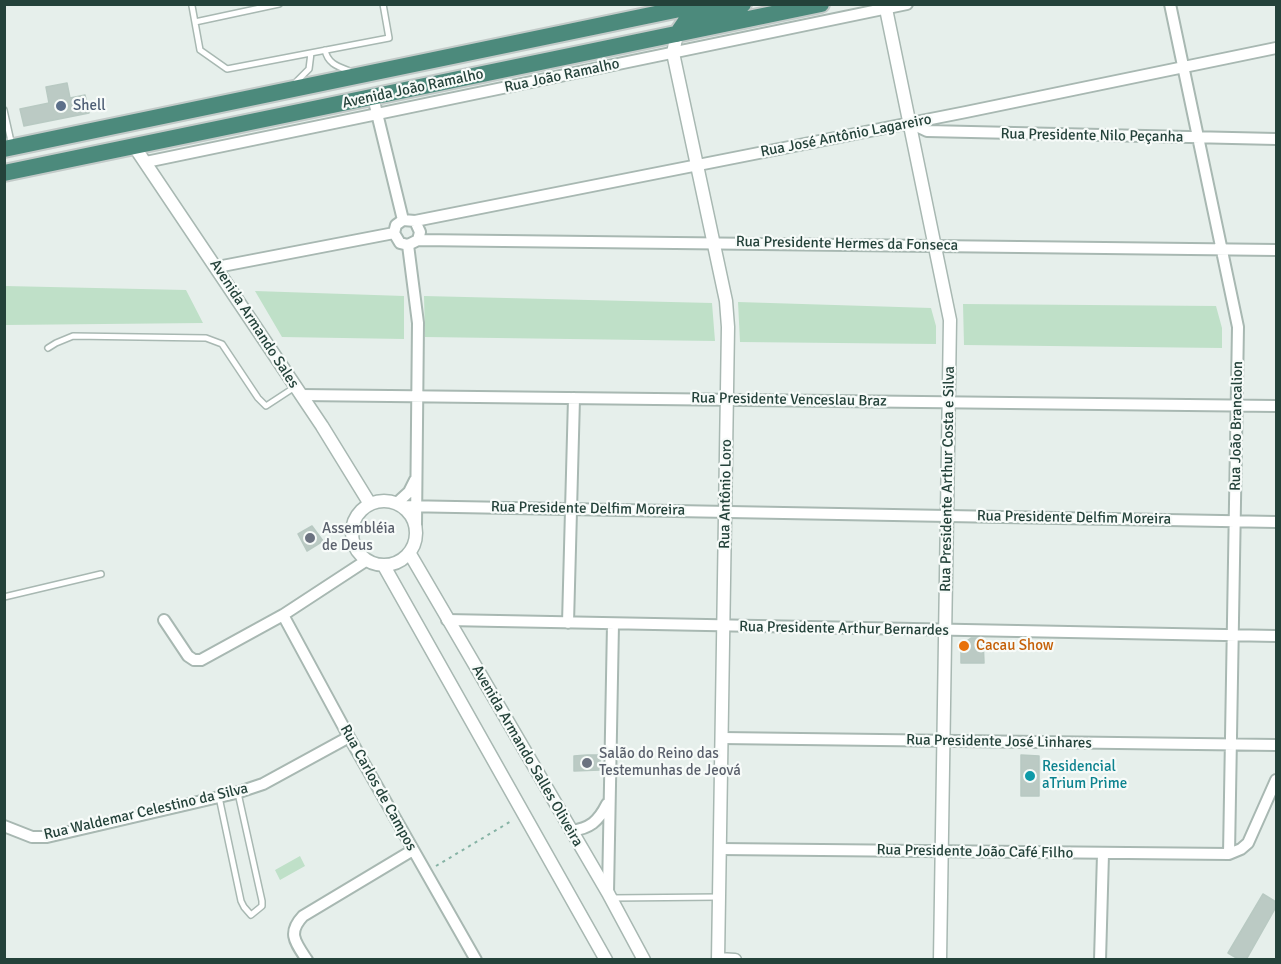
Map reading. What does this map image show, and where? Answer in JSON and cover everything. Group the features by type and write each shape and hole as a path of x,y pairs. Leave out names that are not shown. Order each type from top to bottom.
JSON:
{"highway":[{"name":"Avenida João Ramalho","path":"8,148 704,4"},
{"path":"677,34 686,21 694,16 743,4"},
{"name":"Avenida João Ramalho","path":"4,173 821,4"},
{"path":"119,124 134,146"}],"street":[{"name":"Rua João Ramalho","path":"146,162 907,4"},
{"name":"Rua João Brancalion","path":"1170,4 1238,327 1229,854"},
{"name":"Rua Presidente Arthur Costa e Silva","path":"885,7 951,320 940,960"},
{"name":"Rua Antônio Loro","path":"677,34 673,44 673,53 728,313 718,959"},
{"name":"Rua José Antônio Lagareiro","path":"415,221 1276,48"},
{"path":"373,97 403,220"},
{"path":"966,112 963,122 966,133"},
{"name":"Rua Presidente Nilo Peçanha","path":"910,123 927,131 966,133 1276,139"},
{"name":"Avenida Armando Sales","path":"134,146 217,267 370,504"},
{"path":"413,242 397,240 394,233 396,225 403,220 415,221 420,232 413,242 418,324 416,540 410,554 394,564 384,566 367,560 357,551 352,533 357,515 370,504 384,501 399,504 410,514 416,528"},
{"path":"217,267 394,233"},
{"name":"Rua Presidente Hermes da Fonseca","path":"413,242 713,242 1276,250"},
{"name":"Rua Presidente Venceslau Braz","path":"298,391 417,396 1276,406"},
{"path":"568,623 574,398"},
{"path":"399,504 417,477"},
{"name":"Rua Presidente Delfim Moreira","path":"399,504 1276,522"},
{"path":"416,528 428,513 440,506"},
{"name":"Avenida Armando Salles Oliveira","path":"410,554 644,960"},
{"path":"164,620 188,656 194,660 201,660 283,615 367,560"},
{"name":"Avenida Armando Salles Oliveira","path":"384,566 606,960"},
{"name":"Rua Carlos de Campos","path":"283,615 349,737 476,960"},
{"name":"Rua Presidente Arthur Bernardes","path":"447,621 1276,636"},
{"path":"609,896 613,624"},
{"name":"Rua Waldemar Celestino da Silva","path":"4,826 32,837 47,837 238,793 263,784 349,737"},
{"name":"Rua Presidente José Linhares","path":"722,738 1276,746"},
{"path":"1229,854 1248,843 1276,780"},
{"path":"571,831 594,824 609,801"},
{"name":"Rua Presidente João Café Filho","path":"720,849 1229,854"},
{"path":"307,960 296,944 294,936 294,929 303,916 413,850"},
{"path":"1100,960 1102,854"},
{"path":"718,959 735,960"}],"lane":[{"path":"195,21 279,4"},
{"path":"192,6 200,50 227,69 389,38 383,4"},
{"path":"325,50 328,60 339,67 352,72 367,73"},
{"path":"284,90 307,73 311,64 311,53"},
{"path":"4,110 8,148"},
{"path":"48,348 74,336 206,338 222,344 258,398 266,406 298,391"},
{"path":"4,597 101,574"},
{"path":"219,797 241,901 251,915 262,906 262,901 238,793"},
{"path":"609,896 719,897"}],"path":[{"path":"426,872 524,814"}],"green space":[{"path":"5,286 186,290 203,323 5,325"},
{"path":"255,291 404,296 404,339 282,337"},
{"path":"424,296 712,303 715,341 425,337"},
{"path":"738,302 931,308 936,326 936,344 740,342"},
{"path":"963,304 1216,306 1222,328 1222,348 964,345"},
{"path":"300,856 305,866 280,880 275,870"}],"building":[{"name":"Shell","path":"67,83 70,98 85,95 89,113 24,126 20,109 49,103 46,87"},
{"name":"Assembléia de Deus","path":"312,526 323,541 307,551 298,534"},
{"path":"971,638 983,638 984,663 961,663 961,651 958,647"},
{"name":"Salão do Reino das Testemunhas de Jeová","path":"600,755 600,770 574,771 574,756"},
{"name":"Residencial aTrium Prime","path":"1021,755 1039,756 1039,796 1021,796"},
{"path":"1263,894 1276,902 1276,907 1246,960 1240,960 1228,953"}],"place":[{"name":"Shell","path":"61,106"},
{"name":"Assembléia de Deus","path":"310,538"},
{"name":"Cacau Show","path":"964,646"},
{"name":"Salão do Reino das Testemunhas de Jeová","path":"587,763"},
{"name":"Residencial aTrium Prime","path":"1030,776"}]}
